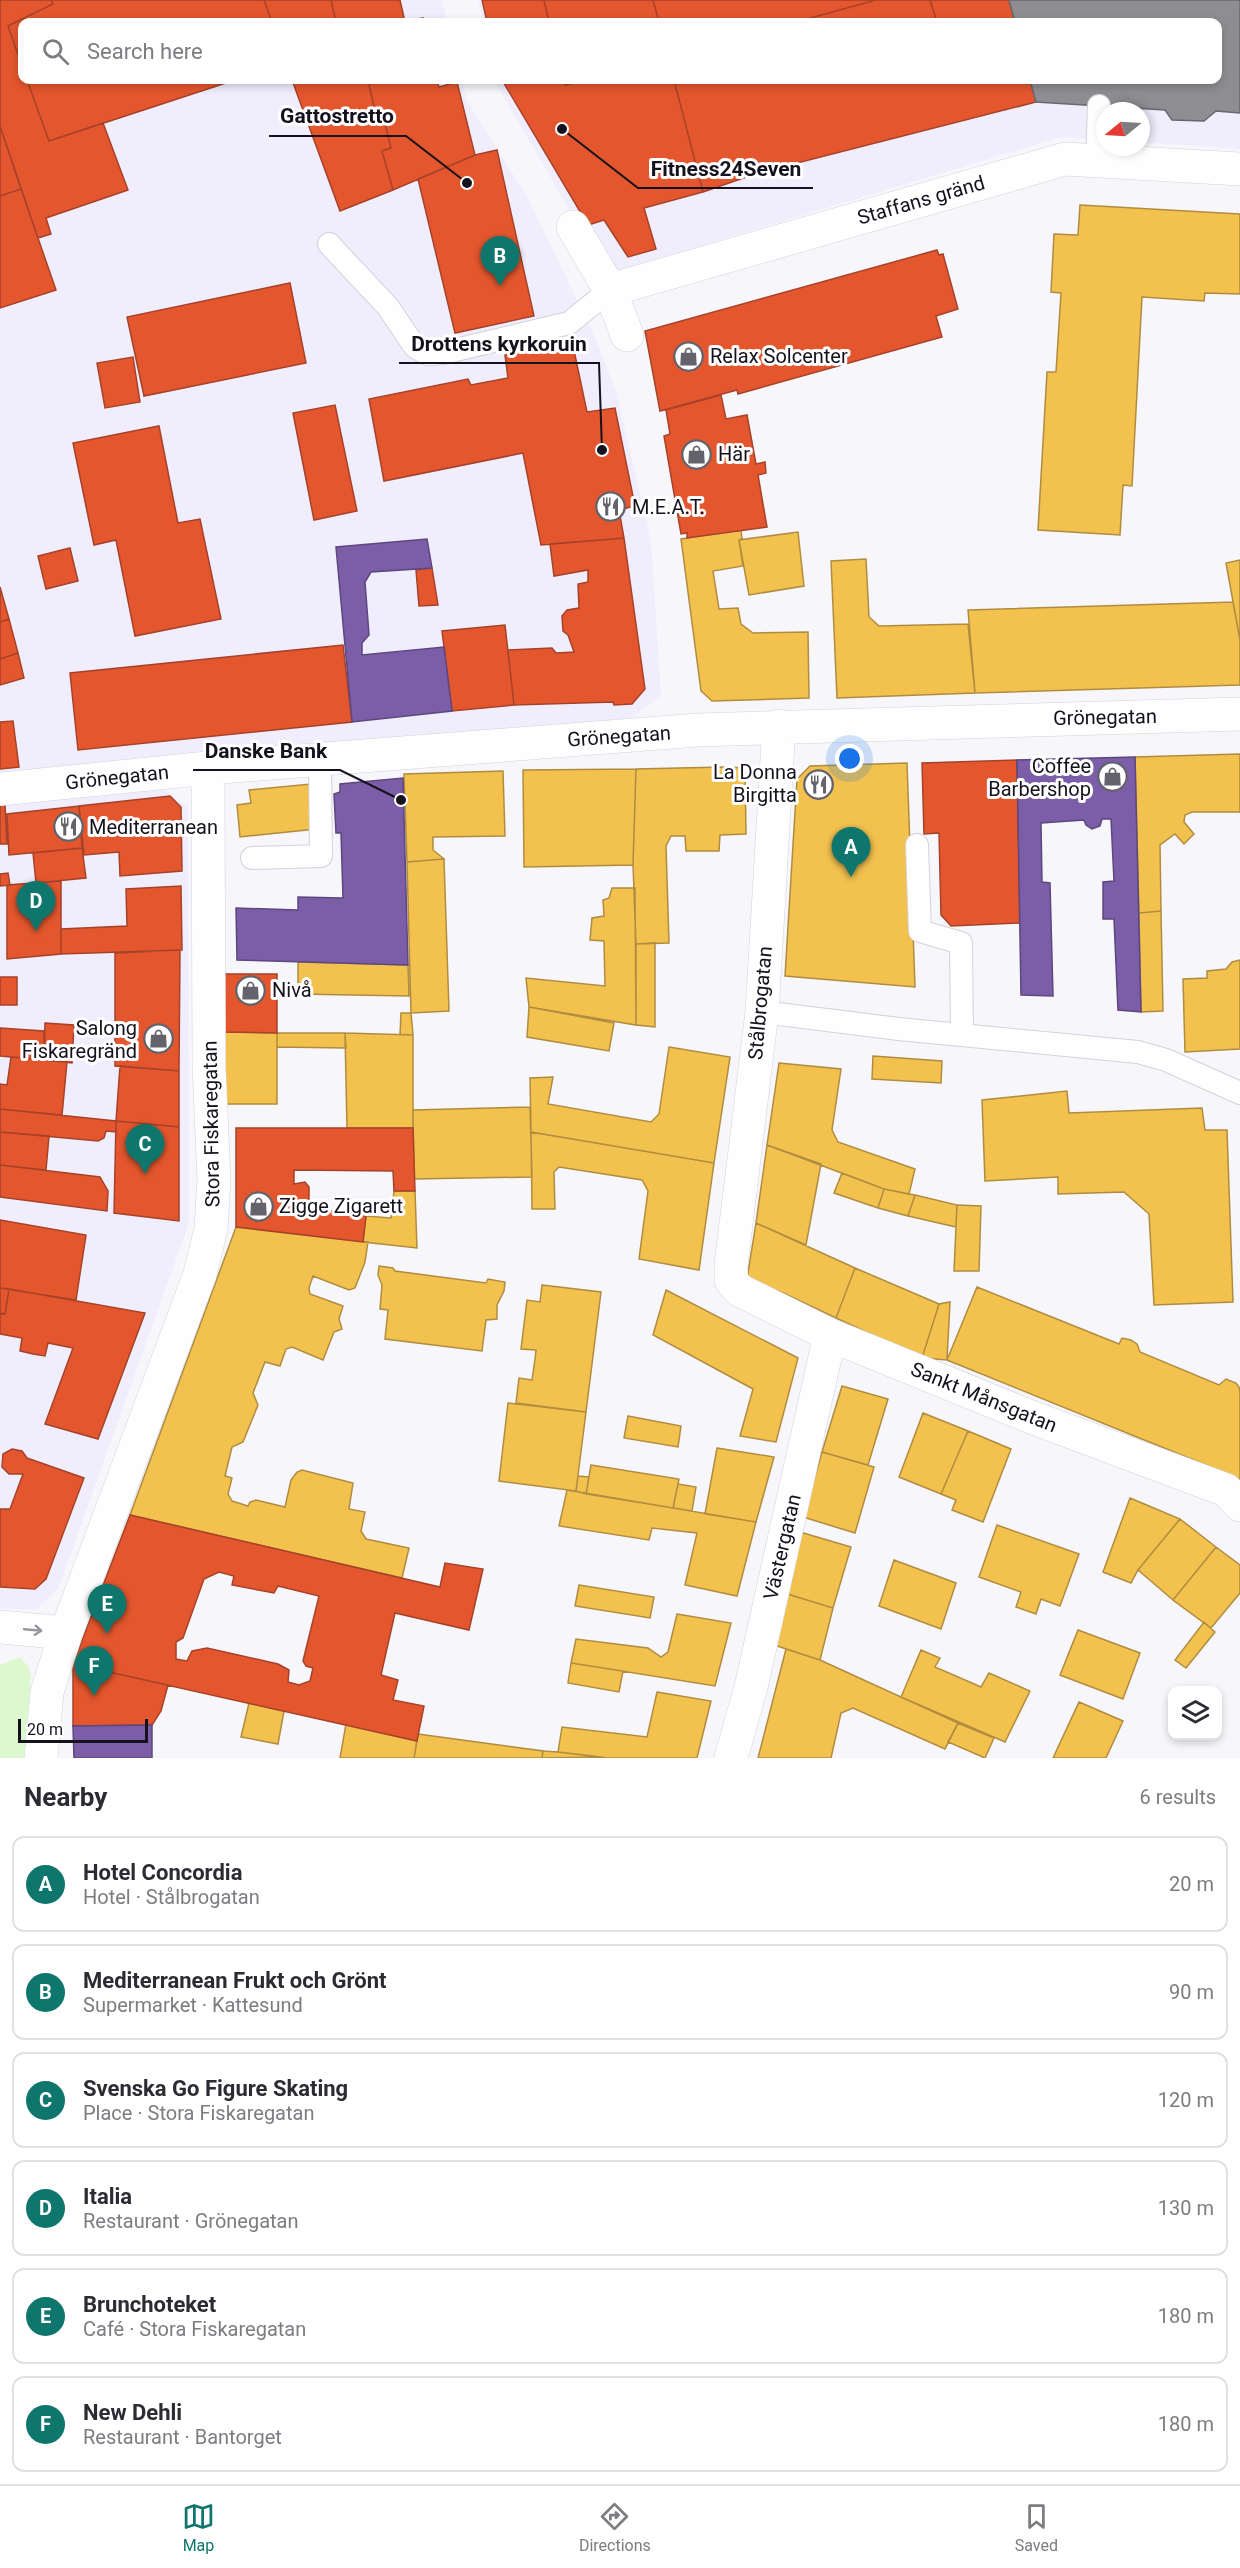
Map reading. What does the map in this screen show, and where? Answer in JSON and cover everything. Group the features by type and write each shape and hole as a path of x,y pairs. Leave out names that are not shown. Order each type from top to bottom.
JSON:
{"street":[{"name":"Staffans gränd","path":"610,290 1065,159 1240,169"},
{"path":"573,227 610,290 627,336"},
{"name":"Grönegatan","path":"0,789 208,768 698,730 1240,714"},
{"name":"Stålbrogatan","path":"731,1280 762,1012 779,726"},
{"name":"Stora Fiskaregatan","path":"41,1758 47,1692 66,1633 201,1274 211,1229 214,1179 209,1067 208,768"},
{"name":"Sankt Månsgatan","path":"731,1280 739,1290 746,1294 830,1335 1031,1417 1226,1490 1240,1505"},
{"name":"Västergatan","path":"731,1758 751,1687 830,1335"},
{"path":"0,1628 66,1633"}],"lane":[{"path":"1097,156 1097,161"},
{"path":"329,244 388,307 415,347 428,354 443,353 569,323 610,290"},
{"path":"252,858 321,856 320,759"},
{"path":"917,844 920,931 962,943 962,1035"},
{"path":"762,1012 1138,1052 1166,1060 1240,1093"}],"shaded area":[{"path":"0,0 442,0 446,18 18,18 18,84 463,84 467,101 528,198 596,340 617,394 651,541 661,696 631,718 0,777"},
{"path":"478,0 1240,0 1240,149 1150,143 1150,102 1096,102 1096,139 1061,137 617,271 590,245 496,84 1222,84 1222,18 482,18"},
{"path":"160,787 188,807 189,1223 58,1589 35,1610 0,1608 0,800"}],"green space":[{"path":"20,1657 29,1668 31,1676 24,1758 0,1758 0,1665"}],"building: Homes":[{"path":"1080,205 1240,214 1240,294 1205,293 1204,301 1142,297 1132,486 1123,485 1120,535 1038,530 1047,372 1056,372 1061,293 1051,292 1054,234 1078,235"},
{"path":"741,530 742,539 739,540 743,566 713,571 719,609 738,608 741,624 753,633 808,632 809,698 712,701 701,691 681,539"},
{"path":"798,532 804,586 749,595 739,540"},
{"path":"866,559 869,617 879,626 968,624 975,693 837,698 831,561"},
{"path":"1240,560 1240,640 1226,563"},
{"path":"1233,602 1240,640 1240,685 975,693 968,610"},
{"path":"1240,754 1240,812 1192,812 1185,815 1184,822 1194,834 1184,844 1175,834 1160,845 1161,911 1139,913 1135,757"},
{"path":"907,763 915,987 785,976 797,779 810,766"},
{"path":"745,768 746,834 720,835 719,851 686,851 685,836 671,836 666,846 669,943 636,944 633,865 636,769"},
{"path":"636,769 633,865 524,867 523,770"},
{"path":"503,771 505,836 433,837 433,850 444,859 407,862 404,774"},
{"path":"311,784 316,829 240,837 237,805 251,803 249,790"},
{"path":"444,859 449,1011 411,1013 407,862"},
{"path":"612,888 635,888 636,1025 529,1007 526,978 605,986 604,941 590,940 592,918 604,916 603,900 609,898"},
{"path":"1161,911 1163,1011 1141,1012 1139,913"},
{"path":"655,943 655,1027 636,1025 636,944"},
{"path":"1240,960 1240,1049 1185,1052 1183,979 1207,978 1207,971 1226,969 1232,962"},
{"path":"298,962 408,965 409,996 298,994"},
{"path":"529,1007 614,1023 609,1051 527,1037"},
{"path":"401,1013 411,1013 413,1035 400,1035"},
{"path":"225,1032 277,1033 277,1104 224,1104"},
{"path":"277,1033 345,1033 346,1048 277,1047"},
{"path":"345,1033 413,1035 413,1128 347,1128"},
{"path":"669,1047 730,1057 714,1163 531,1132 530,1078 553,1077 548,1104 651,1122 659,1114"},
{"path":"873,1056 942,1061 941,1083 872,1079"},
{"path":"779,1063 841,1069 832,1130 838,1142 915,1169 909,1194 884,1189 767,1145"},
{"path":"1067,1091 1069,1113 1202,1108 1205,1130 1227,1130 1233,1302 1154,1305 1149,1214 1124,1192 1058,1194 1058,1177 985,1181 982,1100"},
{"path":"530,1107 532,1177 414,1179 413,1110"},
{"path":"531,1132 714,1163 699,1270 639,1259 648,1191 642,1180 559,1167 554,1172 555,1209 532,1209"},
{"path":"767,1145 821,1164 806,1245 756,1223"},
{"path":"842,1173 884,1189 878,1208 834,1193"},
{"path":"884,1189 915,1195 908,1216 878,1208"},
{"path":"394,1191 415,1191 417,1248 363,1242 366,1216 391,1218"},
{"path":"915,1195 957,1205 956,1227 908,1216"},
{"path":"957,1205 981,1206 979,1271 954,1271"},
{"path":"756,1223 855,1268 836,1318 747,1279"},
{"path":"236,1227 368,1242 365,1262 355,1288 349,1290 313,1276 309,1288 310,1294 343,1306 339,1319 342,1329 334,1332 323,1360 292,1347 286,1349 280,1366 265,1362 253,1393 258,1405 243,1442 232,1447 225,1476 232,1478 228,1494 232,1501 248,1506 250,1502 256,1500 285,1507 291,1480 297,1472 302,1470 353,1483 349,1509 365,1512 361,1531 366,1539 409,1548 402,1578 130,1515"},
{"path":"379,1266 393,1268 395,1271 486,1283 488,1279 505,1282 504,1291 497,1305 497,1319 486,1320 482,1351 385,1339 388,1310 380,1309 382,1285 378,1275"},
{"path":"855,1268 939,1304 922,1358 836,1318"},
{"path":"542,1285 601,1292 586,1412 516,1403 519,1378 532,1380 536,1350 521,1349 527,1300 540,1302"},
{"path":"977,1287 1119,1344 1122,1338 1131,1340 1137,1344 1140,1352 1219,1385 1226,1379 1236,1383 1240,1393 1240,1486 1228,1474 947,1360"},
{"path":"666,1290 798,1358 776,1442 740,1436 753,1389 653,1335"},
{"path":"950,1302 947,1360 922,1358 939,1304"},
{"path":"842,1386 888,1399 868,1465 822,1452"},
{"path":"508,1403 586,1412 576,1491 499,1481"},
{"path":"923,1413 968,1431 941,1494 899,1477"},
{"path":"628,1416 681,1426 678,1447 624,1438"},
{"path":"968,1431 1011,1449 983,1522 952,1510 956,1500 941,1494"},
{"path":"717,1448 774,1457 756,1522 705,1514"},
{"path":"822,1452 874,1467 855,1533 803,1517"},
{"path":"591,1465 679,1479 673,1508 586,1494"},
{"path":"578,1476 589,1477 586,1494 576,1491"},
{"path":"678,1484 696,1487 692,1511 673,1508"},
{"path":"567,1490 756,1522 737,1596 685,1585 697,1533 652,1528 649,1540 559,1526"},
{"path":"1130,1498 1180,1519 1138,1570 1131,1583 1103,1572"},
{"path":"1180,1519 1216,1547 1173,1600 1138,1570"},
{"path":"997,1525 1079,1554 1060,1606 1041,1599 1036,1614 1016,1607 1021,1592 979,1577"},
{"path":"800,1532 851,1547 833,1608 784,1593"},
{"path":"1216,1547 1240,1565 1240,1593 1211,1628 1173,1600"},
{"path":"894,1560 956,1583 941,1629 879,1606"},
{"path":"579,1585 654,1597 650,1618 575,1606"},
{"path":"784,1593 833,1608 820,1660 771,1644"},
{"path":"677,1614 731,1623 715,1686 571,1663 576,1639 648,1648 661,1657 668,1652"},
{"path":"1204,1622 1215,1632 1186,1668 1175,1660"},
{"path":"1078,1630 1140,1653 1123,1699 1060,1675"},
{"path":"786,1649 820,1660 958,1723 945,1749 853,1708 841,1713 831,1758 758,1758"},
{"path":"921,1650 940,1658 935,1667 981,1687 989,1673 1030,1691 1005,1742 901,1697"},
{"path":"571,1663 623,1671 619,1692 568,1683"},
{"path":"657,1692 711,1701 697,1758 608,1758 558,1752 562,1727 647,1737"},
{"path":"1079,1702 1123,1721 1106,1758 1053,1758"},
{"path":"249,1703 284,1711 278,1744 241,1737"},
{"path":"958,1723 994,1738 985,1758 948,1742"},
{"path":"346,1724 417,1741 414,1758 340,1758"},
{"path":"418,1734 543,1751 542,1758 414,1758"},
{"path":"543,1751 558,1752 601,1757 542,1758"}],"building: Shops":[{"path":"0,0 51,0 53,4 24,18 18,18 18,21 8,26 18,55 18,84 28,84 49,141 103,123 128,190 46,218 51,234 38,238 0,126"},
{"path":"51,0 264,0 271,18 24,18 53,4"},
{"path":"264,0 331,0 335,18 271,18"},
{"path":"331,0 400,0 404,18 335,18"},
{"path":"482,0 544,0 548,18 486,18"},
{"path":"544,0 653,0 658,18 548,18"},
{"path":"653,0 876,0 811,18 658,18"},
{"path":"876,0 930,0 936,18 811,18"},
{"path":"930,0 1009,0 1014,18 936,18"},
{"path":"18,21 18,55 8,26"},
{"path":"28,84 223,84 49,141"},
{"path":"293,84 369,84 375,111 382,111 391,148 382,151 393,190 340,211"},
{"path":"369,84 438,84 439,87 457,84 475,155 393,190 382,151 391,148 382,111 375,111"},
{"path":"504,84 675,84 703,192 644,208 656,249 628,257 604,220 588,225"},
{"path":"675,84 1031,84 1036,102 758,173 703,192"},
{"path":"0,126 21,189 0,196"},
{"path":"497,150 534,316 455,333 418,179 475,155"},
{"path":"21,189 56,290 0,308 0,196"},
{"path":"937,250 939,255 943,254 958,309 936,316 942,337 738,394 737,390 660,411 645,331"},
{"path":"290,283 306,363 144,396 127,317"},
{"path":"572,341 587,412 615,408 635,506 619,510 624,538 541,545 523,453 384,481 369,399 468,379 471,385 508,378 505,355"},
{"path":"133,357 140,402 105,408 97,363"},
{"path":"721,395 726,419 747,415 756,464 765,462 766,473 758,475 767,527 687,538 687,533 681,534 664,436 670,434 666,410"},
{"path":"335,405 357,511 314,520 293,413"},
{"path":"159,426 178,523 200,519 221,619 135,636 116,540 94,545 73,443"},
{"path":"624,538 645,689 632,704 614,705 613,702 514,705 508,650 552,648 556,653 574,652 568,635 563,631 562,616 567,610 579,608 578,584 588,582 588,570 554,576 550,544"},
{"path":"70,548 78,581 46,589 38,556"},
{"path":"432,568 438,605 419,606 416,570"},
{"path":"0,587 9,619 0,622"},
{"path":"9,619 18,653 0,659 0,622"},
{"path":"505,625 514,705 452,711 442,631"},
{"path":"343,645 352,722 78,750 70,673"},
{"path":"18,653 24,678 0,685 0,659"},
{"path":"13,721 19,767 0,769 0,722"},
{"path":"1017,760 1020,923 951,926 941,915 939,833 924,834 922,763"},
{"path":"170,796 181,807 182,871 120,876 119,852 84,855 79,806"},
{"path":"0,805 5,805 7,844 0,844"},
{"path":"79,806 82,848 9,855 7,814"},
{"path":"82,848 86,878 36,883 33,853"},
{"path":"8,873 10,885 0,886 0,874"},
{"path":"61,881 61,954 7,959 7,885"},
{"path":"181,886 182,950 61,954 61,929 127,926 126,889"},
{"path":"180,950 179,1071 115,1066 115,953"},
{"name":"Nivå","path":"224,974 277,974 277,1033 225,1032"},
{"path":"0,977 17,977 17,1005 0,1005"},
{"path":"45,1023 74,1025 72,1063 44,1060"},
{"path":"0,1028 44,1031 44,1060 0,1056"},
{"path":"11,1057 67,1062 62,1115 0,1109 0,1084 7,1085"},
{"path":"120,1066 179,1071 179,1127 116,1121"},
{"path":"0,1109 116,1121 116,1132 106,1131 104,1138 98,1141 0,1132"},
{"path":"116,1121 179,1127 179,1221 114,1213"},
{"path":"236,1128 413,1128 415,1191 394,1191 393,1171 294,1170 294,1184 305,1182 309,1187 309,1203 317,1209 366,1216 363,1242 236,1227"},
{"path":"0,1132 49,1136 46,1170 0,1165"},
{"path":"0,1165 100,1177 108,1191 107,1211 0,1197"},
{"path":"0,1220 86,1235 76,1300 0,1288"},
{"path":"0,1288 9,1289 5,1314 0,1313"},
{"path":"9,1289 145,1313 98,1439 45,1424 73,1348 48,1343 45,1356 33,1354 20,1351 22,1338 0,1334 0,1314 5,1314"},
{"path":"12,1449 22,1451 27,1458 84,1478 46,1579 35,1589 0,1587 0,1509 10,1509 23,1474 9,1474 2,1467 3,1454"},
{"path":"130,1515 440,1587 445,1563 483,1569 469,1630 395,1613 381,1675 398,1680 393,1700 424,1706 417,1741 73,1664","holes":["219,1572 234,1576 232,1585 274,1593 278,1586 319,1596 303,1661 306,1666 313,1668 310,1681 299,1685 288,1682 289,1670 278,1664 207,1648 192,1651 187,1661 176,1659 176,1642 183,1638 204,1579"]},
{"path":"73,1664 168,1685 161,1711 152,1725 73,1726"}],"building: Offices":[{"path":"427,539 432,568 371,572 365,582 369,635 362,643 362,655 444,647 452,711 352,722 336,547"},
{"path":"1135,757 1141,1012 1118,1010 1114,919 1103,919 1103,882 1114,881 1111,819 1102,819 1100,826 1092,829 1086,825 1084,820 1041,823 1042,882 1050,883 1053,996 1021,995 1017,760"},
{"path":"403,778 408,965 237,960 236,908 298,910 298,897 343,898 341,833 336,833 334,794 340,792 340,784"},
{"path":"152,1725 152,1758 74,1758 73,1726"}],"building: Industry":[{"path":"1009,0 1240,0 1240,113 1216,111 1204,121 1172,120 1165,110 1150,109 1150,102 1096,102 1096,106 1036,102 1031,84 1222,84 1222,18 1014,18"}],"place":[{"name":"Fitness24Seven","path":"562,129"},
{"name":"Gattostretto","path":"467,183"},
{"name":"Mediterranean Frukt och Grönt","path":"500,286"},
{"name":"Relax Solcenter","path":"689,356"},
{"name":"Drottens kyrkoruin","path":"602,450"},
{"name":"Här","path":"697,454"},
{"name":"M.E.A.T.","path":"611,507"},
{"name":"Coffee Barbershop","path":"1112,777"},
{"name":"La Donna Birgitta","path":"818,784"},
{"name":"Danske Bank","path":"401,800"},
{"name":"Mediterranean","path":"68,827"},
{"name":"Hotel Concordia","path":"851,877"},
{"name":"Italia","path":"36,931"},
{"name":"Nivå","path":"251,990"},
{"name":"Salong Fiskaregränd","path":"158,1039"},
{"name":"Svenska Go Figure Skating","path":"145,1174"},
{"name":"Zigge Zigarett","path":"258,1206"},
{"name":"Brunchoteket","path":"107,1634"},
{"name":"New Dehli","path":"94,1696"}]}
